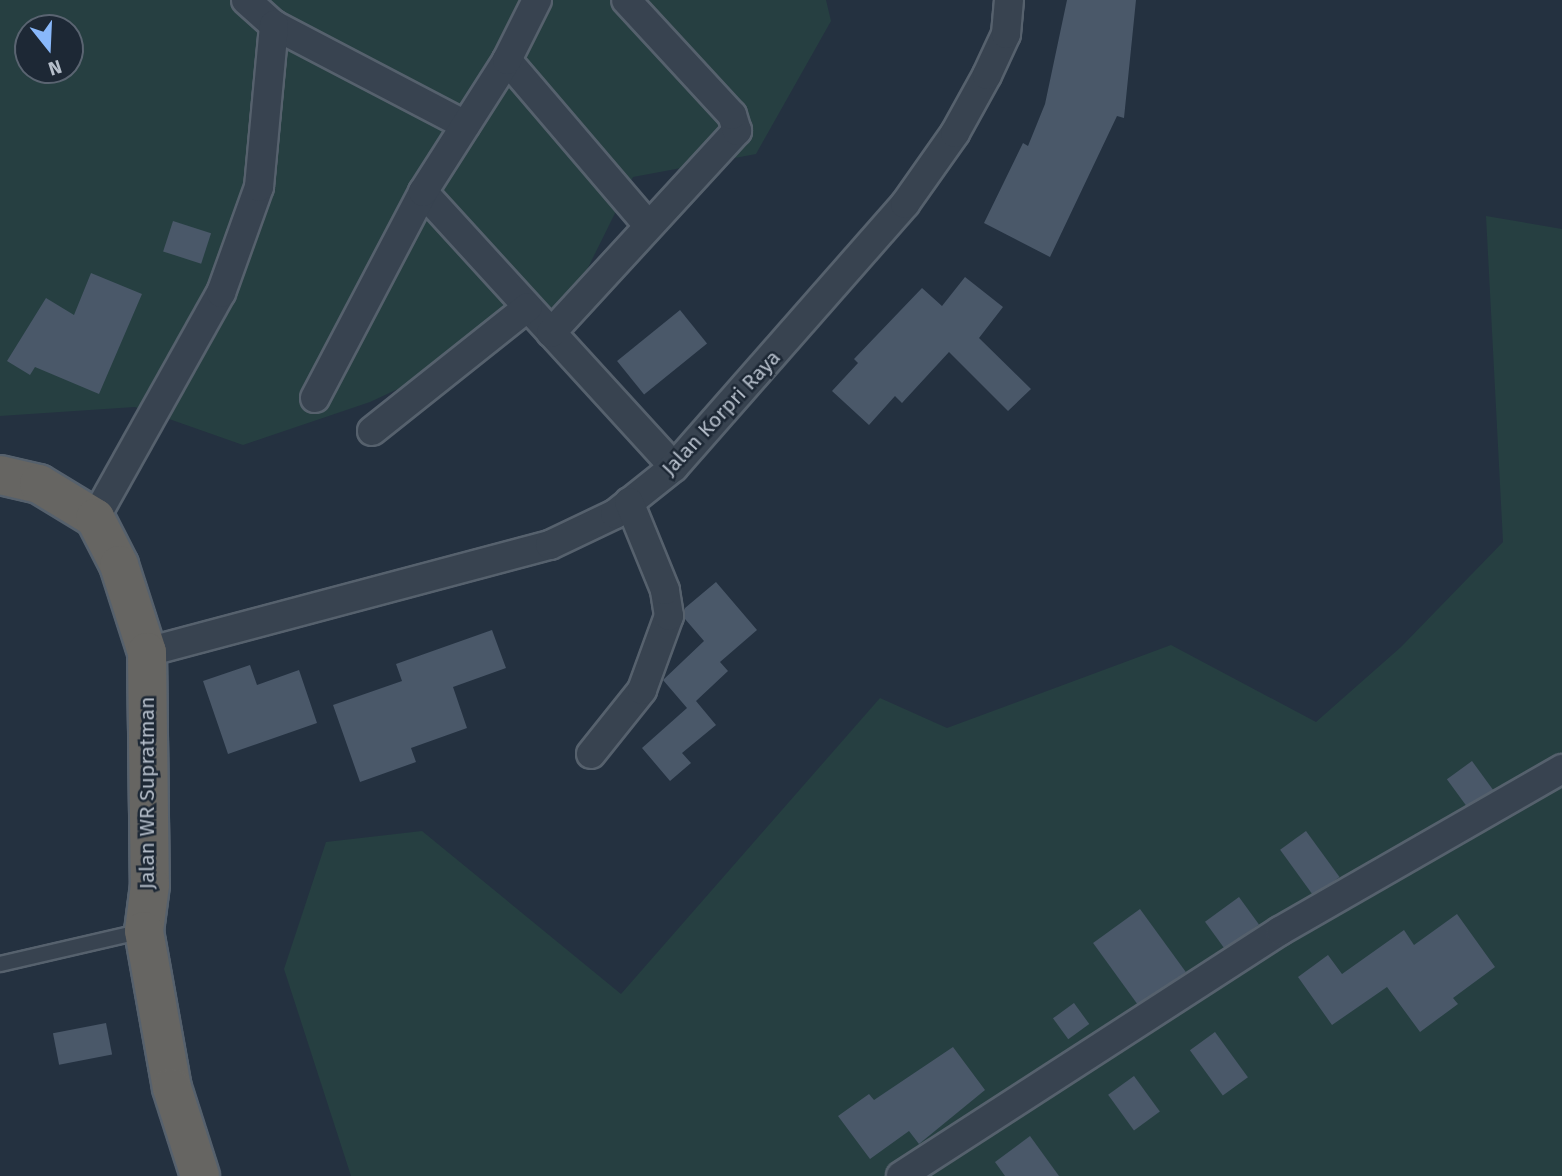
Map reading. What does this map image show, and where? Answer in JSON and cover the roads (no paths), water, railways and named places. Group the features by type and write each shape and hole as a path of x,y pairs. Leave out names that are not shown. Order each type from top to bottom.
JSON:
{"highway":[{"path":"0,475 39,484 95,519"},
{"name":"Jalan WR Supratman","path":"95,519 119,565 147,652 150,885 144,931 166,1062 200,1176"}],"street":[{"path":"246,0 274,24 465,125"},
{"path":"315,398 423,192 507,60 537,0"},
{"path":"551,333 733,136 736,124 626,0"},
{"name":"Jalan Korpri Raya","path":"147,652 550,545 629,502 674,467 905,204 955,133 987,75 1006,34 1009,0"},
{"path":"95,519 222,293 259,187 274,24"},
{"path":"507,60 648,225"},
{"path":"423,192 674,467"},
{"path":"372,430 528,307"},
{"path":"591,754 642,690 669,616 665,590 629,502"},
{"path":"901,1176 1269,938 1562,769"}],"lane":[{"path":"0,964 144,931"}]}
